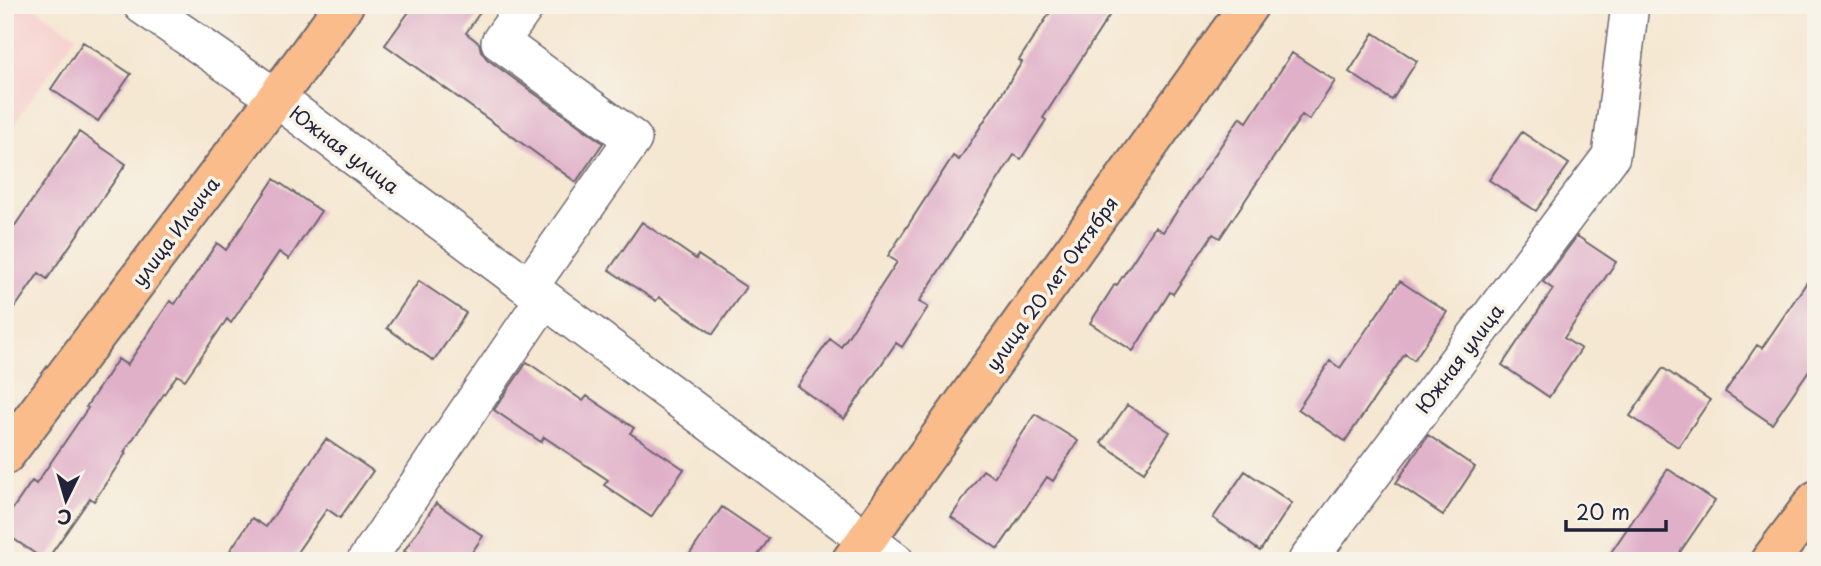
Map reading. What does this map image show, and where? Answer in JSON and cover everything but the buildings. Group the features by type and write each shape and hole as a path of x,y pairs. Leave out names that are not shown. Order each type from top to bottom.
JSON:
{"main road":[{"name":"улица Ильича","path":"5,455 344,5"},
{"name":"улица 20 лет Октября","path":"871,554 1249,5"},
{"path":"1770,561 1816,500"}],"street":[{"name":"Южная улица","path":"142,5 276,98 537,293 871,554"},
{"path":"366,561 633,139 500,42 526,5"},
{"name":"Южная улица","path":"1307,561 1611,156 1630,5"}],"shaded area":[{"path":"5,5 32,5 76,36 5,136"}]}
